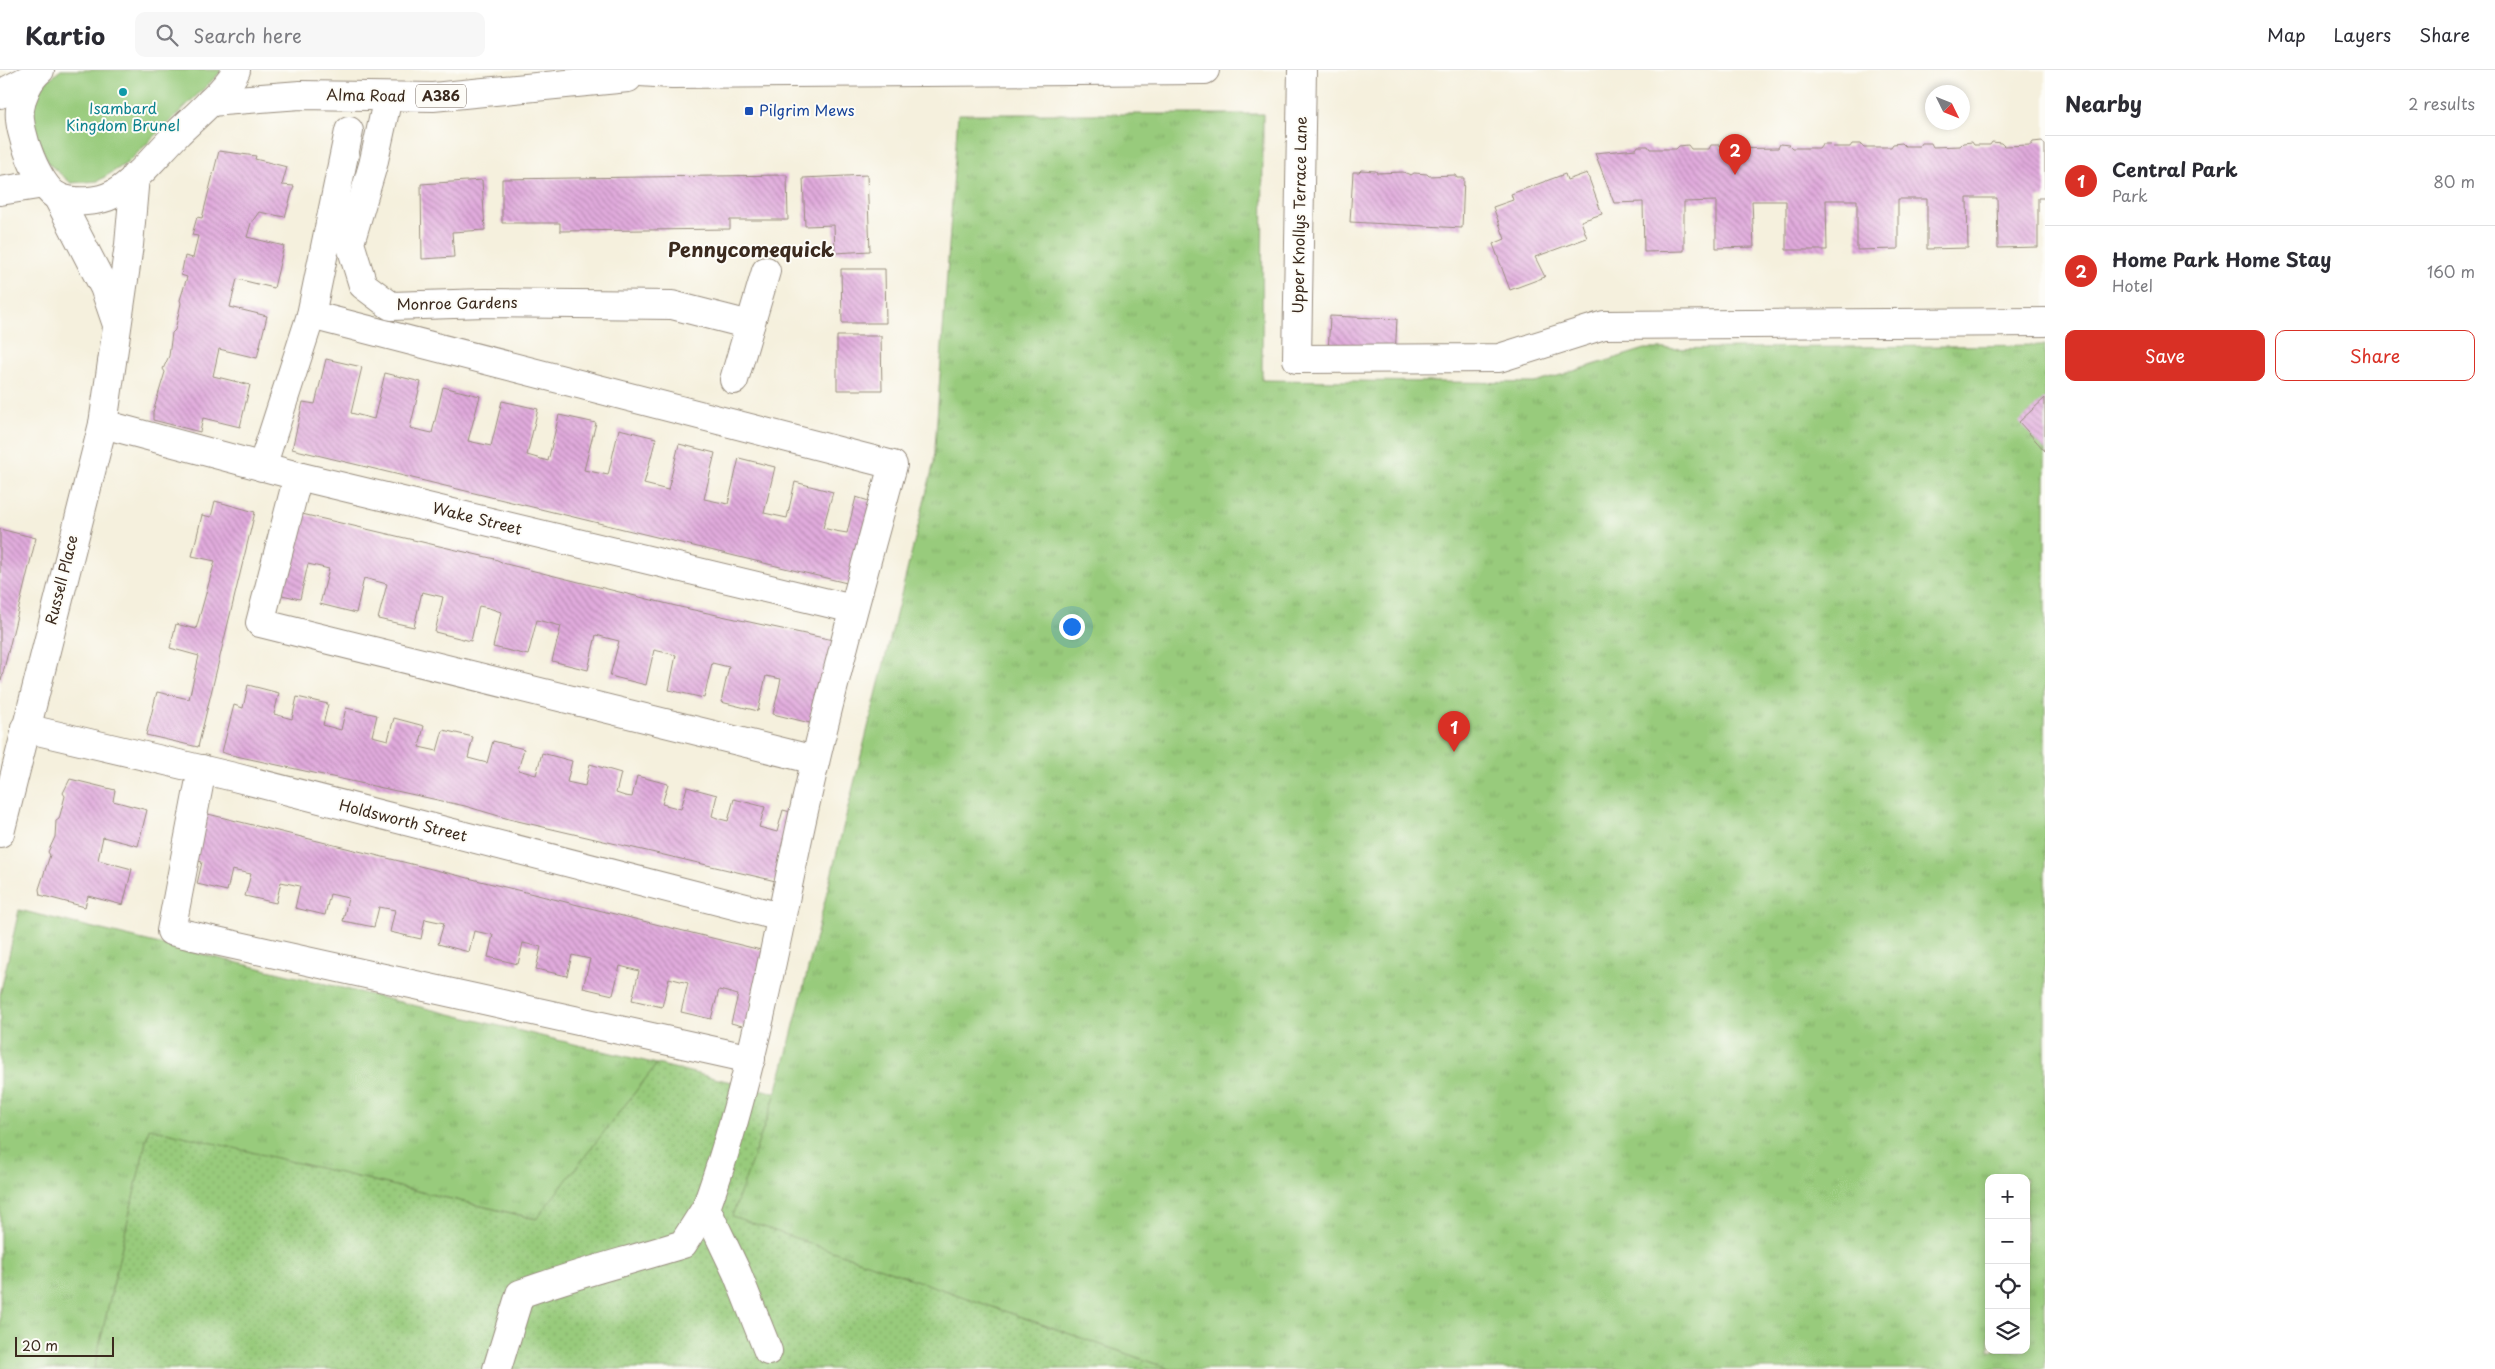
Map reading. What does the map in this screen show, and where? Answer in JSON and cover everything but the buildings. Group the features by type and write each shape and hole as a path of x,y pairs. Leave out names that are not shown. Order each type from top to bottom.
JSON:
{"street":[{"path":"0,191 50,190 71,201 90,201 114,194 135,176 210,102 234,77 236,70"},
{"name":"Alma Road","path":"607,70 672,72 1205,70"},
{"name":"Upper Knollys Terrace Lane","path":"1302,70 1297,359 1498,358 1604,325 2045,322"},
{"name":"Alma Road","path":"210,102 300,95 433,97 672,72"},
{"path":"0,94 35,74"},
{"path":"35,74 20,110 24,142 104,288 117,326"},
{"name":"Monroe Gardens","path":"388,97 373,165 350,243 363,285 391,306 485,303 672,305 750,325"},
{"path":"262,466 311,315 350,131"},
{"name":"Russell Place","path":"0,833 103,424 130,245 135,176"},
{"path":"734,380 766,271"},
{"path":"311,315 893,465 815,760 751,1059 726,1154 706,1208 683,1244 615,1266 566,1277 520,1294 497,1369"},
{"name":"Wake Street","path":"103,424 298,476 854,609"},
{"path":"298,476 260,623 815,760"},
{"name":"Holdsworth Street","path":"25,728 202,769 781,917"},
{"path":"202,769 171,931 751,1059"},
{"path":"706,1208 737,1272 768,1351"}],"green space":[{"path":"61,70 223,70 127,163 98,181 71,183 49,164 36,135 32,104 44,83"},
{"path":"958,114 1263,114 1262,380 1535,383 1645,349 2045,345 2045,1369 1170,1369 731,1216 776,1093 934,462"},
{"path":"19,910 657,1064 537,1219 149,1129 94,1369 0,1369 0,995"},
{"path":"657,1064 776,1093 732,1216 1170,1369 94,1369 149,1128 536,1219"}],"place":[{"name":"Isambard Kingdom Brunel","path":"123,92"},
{"name":"Pilgrim Mews","path":"749,111"},
{"name":"Home Park Home Stay","path":"1735,175"},
{"name":"Central Park","path":"1454,752"}],"district":[{"name":"Pennycomequick","path":"751,250"}]}
